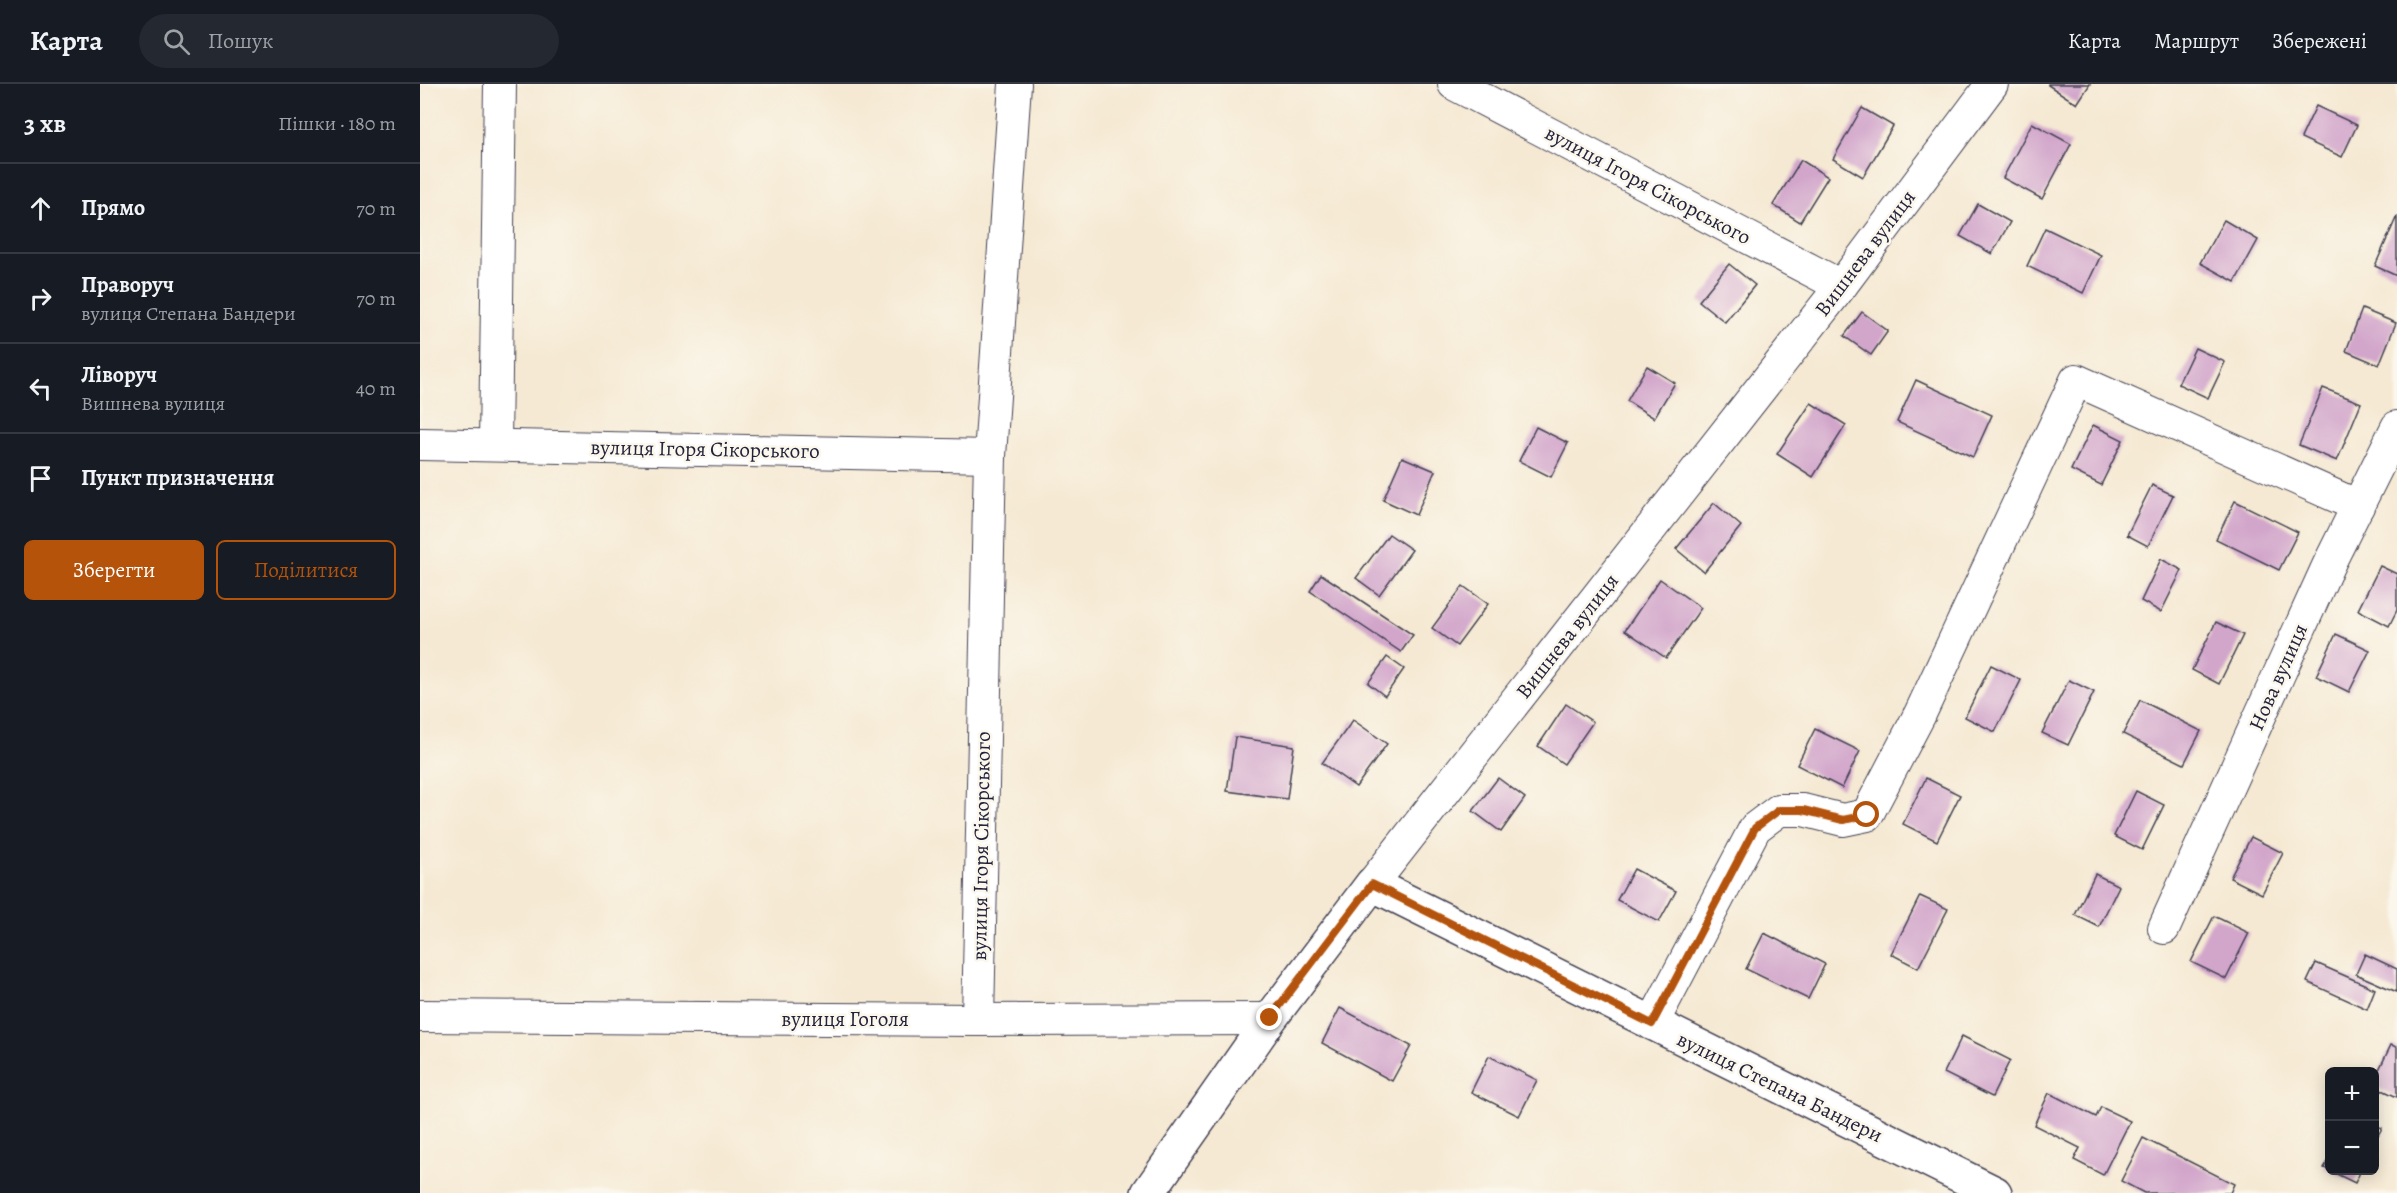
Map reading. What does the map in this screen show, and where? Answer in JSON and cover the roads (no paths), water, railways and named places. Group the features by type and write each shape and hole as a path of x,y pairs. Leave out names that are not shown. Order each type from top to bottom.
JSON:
{"main road":[{"name":"Вишнева вулиця","path":"1148,1193 1270,1018 1372,884"},
{"name":"вулиця Степана Бандери","path":"1372,884 1995,1193"}],"street":[{"path":"495,444 500,84"},
{"name":"вулиця Ігоря Сікорського","path":"978,1020 990,456 1015,84"},
{"name":"вулиця Ігоря Сікорського","path":"1454,84 1841,286"},
{"name":"Вишнева вулиця","path":"1372,884 1841,286 1992,84"},
{"path":"1652,1024 1755,828 1779,810 1803,810 1843,820 1867,815 1920,714 2076,380 2358,506"},
{"name":"Нова вулиця","path":"2164,928 2328,566 2397,427"},
{"name":"вулиця Ігоря Сікорського","path":"420,444 990,456"},
{"name":"вулиця Гоголя","path":"420,1016 978,1020 1270,1018"}]}
